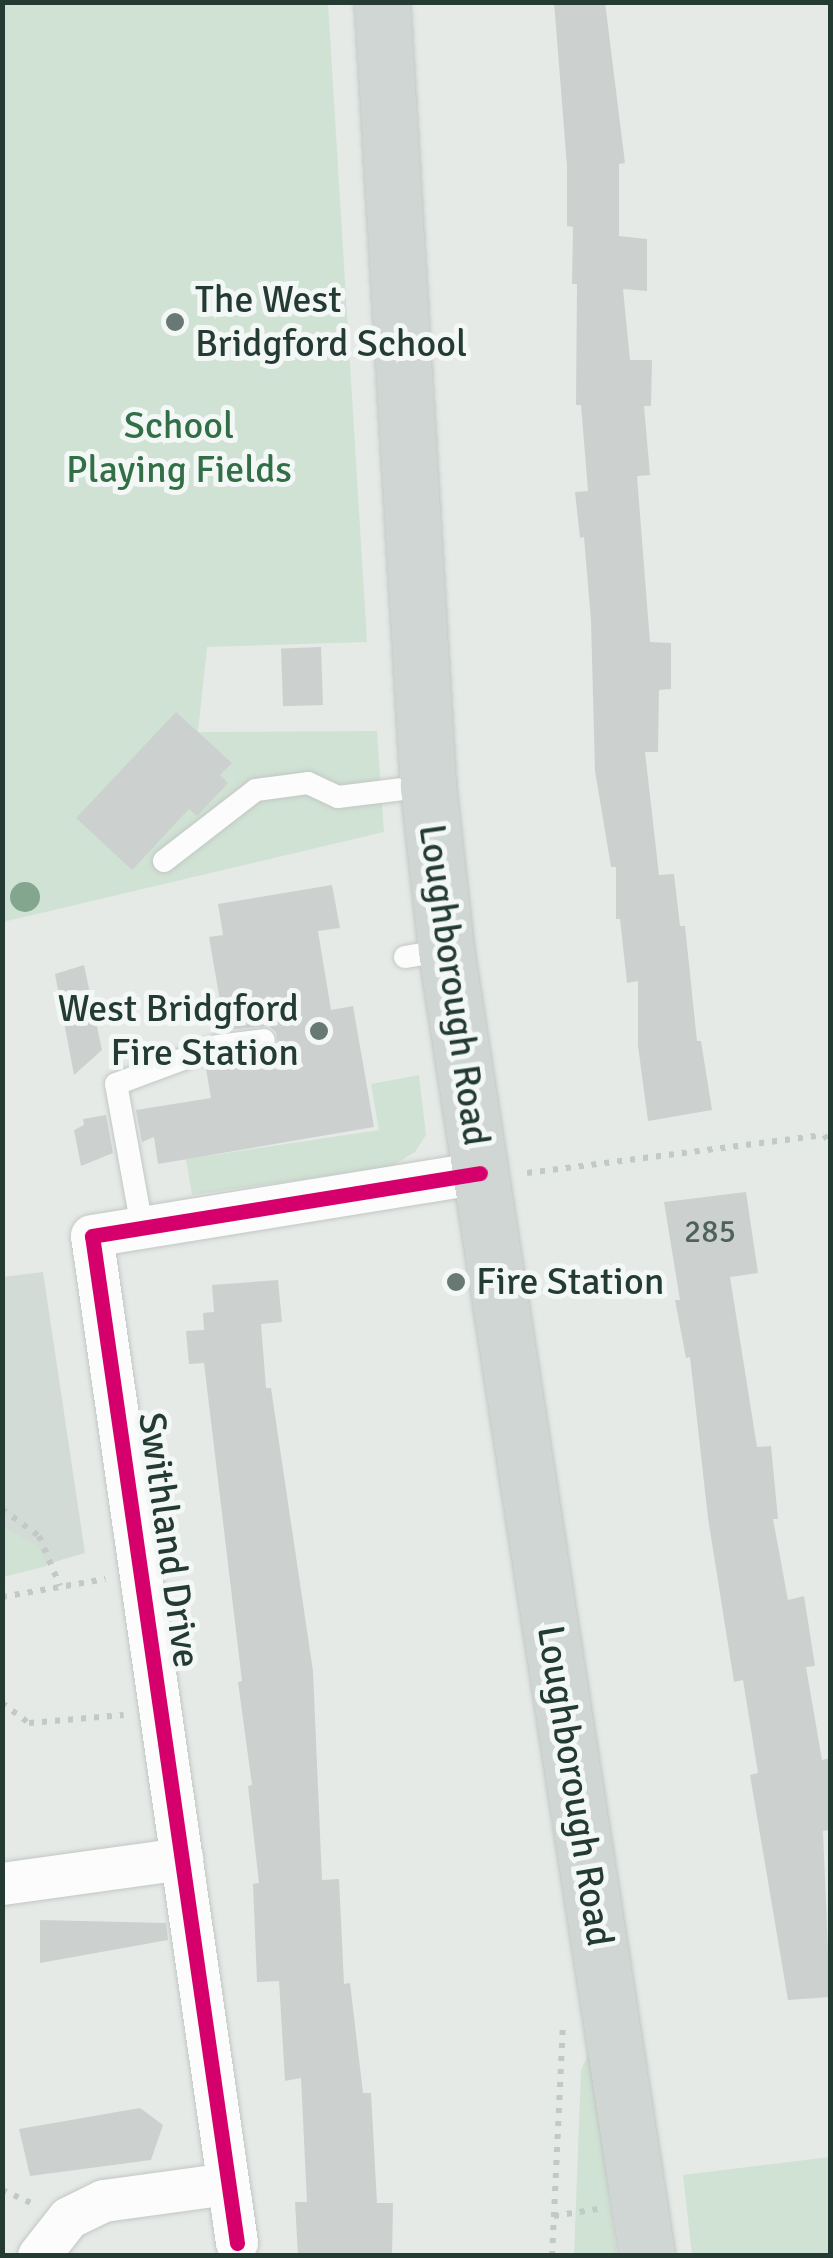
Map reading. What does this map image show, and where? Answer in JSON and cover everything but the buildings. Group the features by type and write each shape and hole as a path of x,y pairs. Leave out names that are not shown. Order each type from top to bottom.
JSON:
{"main road":[{"name":"Loughborough Road","path":"382,2 428,786 426,954 499,1174 647,2256"}],"street":[{"name":"Swithland Drive","path":"237,2243 92,1236 499,1174"},
{"path":"2,1884 182,1859"},
{"path":"39,2256 70,2218 104,2202 228,2184"}],"lane":[{"path":"164,861 256,790 308,783 338,797 428,786"},
{"path":"142,1227 116,1084 218,1046 264,1040"}],"path":[{"path":"499,1174 824,1136 830,1142"},
{"path":"2,1509 39,1536 60,1586"},
{"path":"2,1597 140,1574"},
{"path":"2,1703 30,1723 160,1711"},
{"path":"552,2256 559,2039 566,2003"}],"shaded area":[{"path":"43,1272 85,1553 3,1577 2,1277"}],"green space":[{"name":"School Playing Fields","path":"3,3 328,3 367,642 207,647 198,732 377,731 384,832 3,922"},
{"path":"419,1075 426,1135 415,1152 390,1167 192,1195 186,1159 379,1130 371,1084"},
{"path":"4,1527 38,1547 47,1566 3,1577"},
{"path":"590,2051 617,2255 574,2256 581,2070"},
{"path":"830,2157 830,2255 692,2255 683,2175"}],"cycle path":[{"path":"237,2243 92,1236 480,1173"}],"place":[{"name":"The West Bridgford School","path":"175,322"},
{"name":"West Bridgford Fire Station","path":"319,1031"},
{"name":"Fire Station","path":"456,1282"}]}
